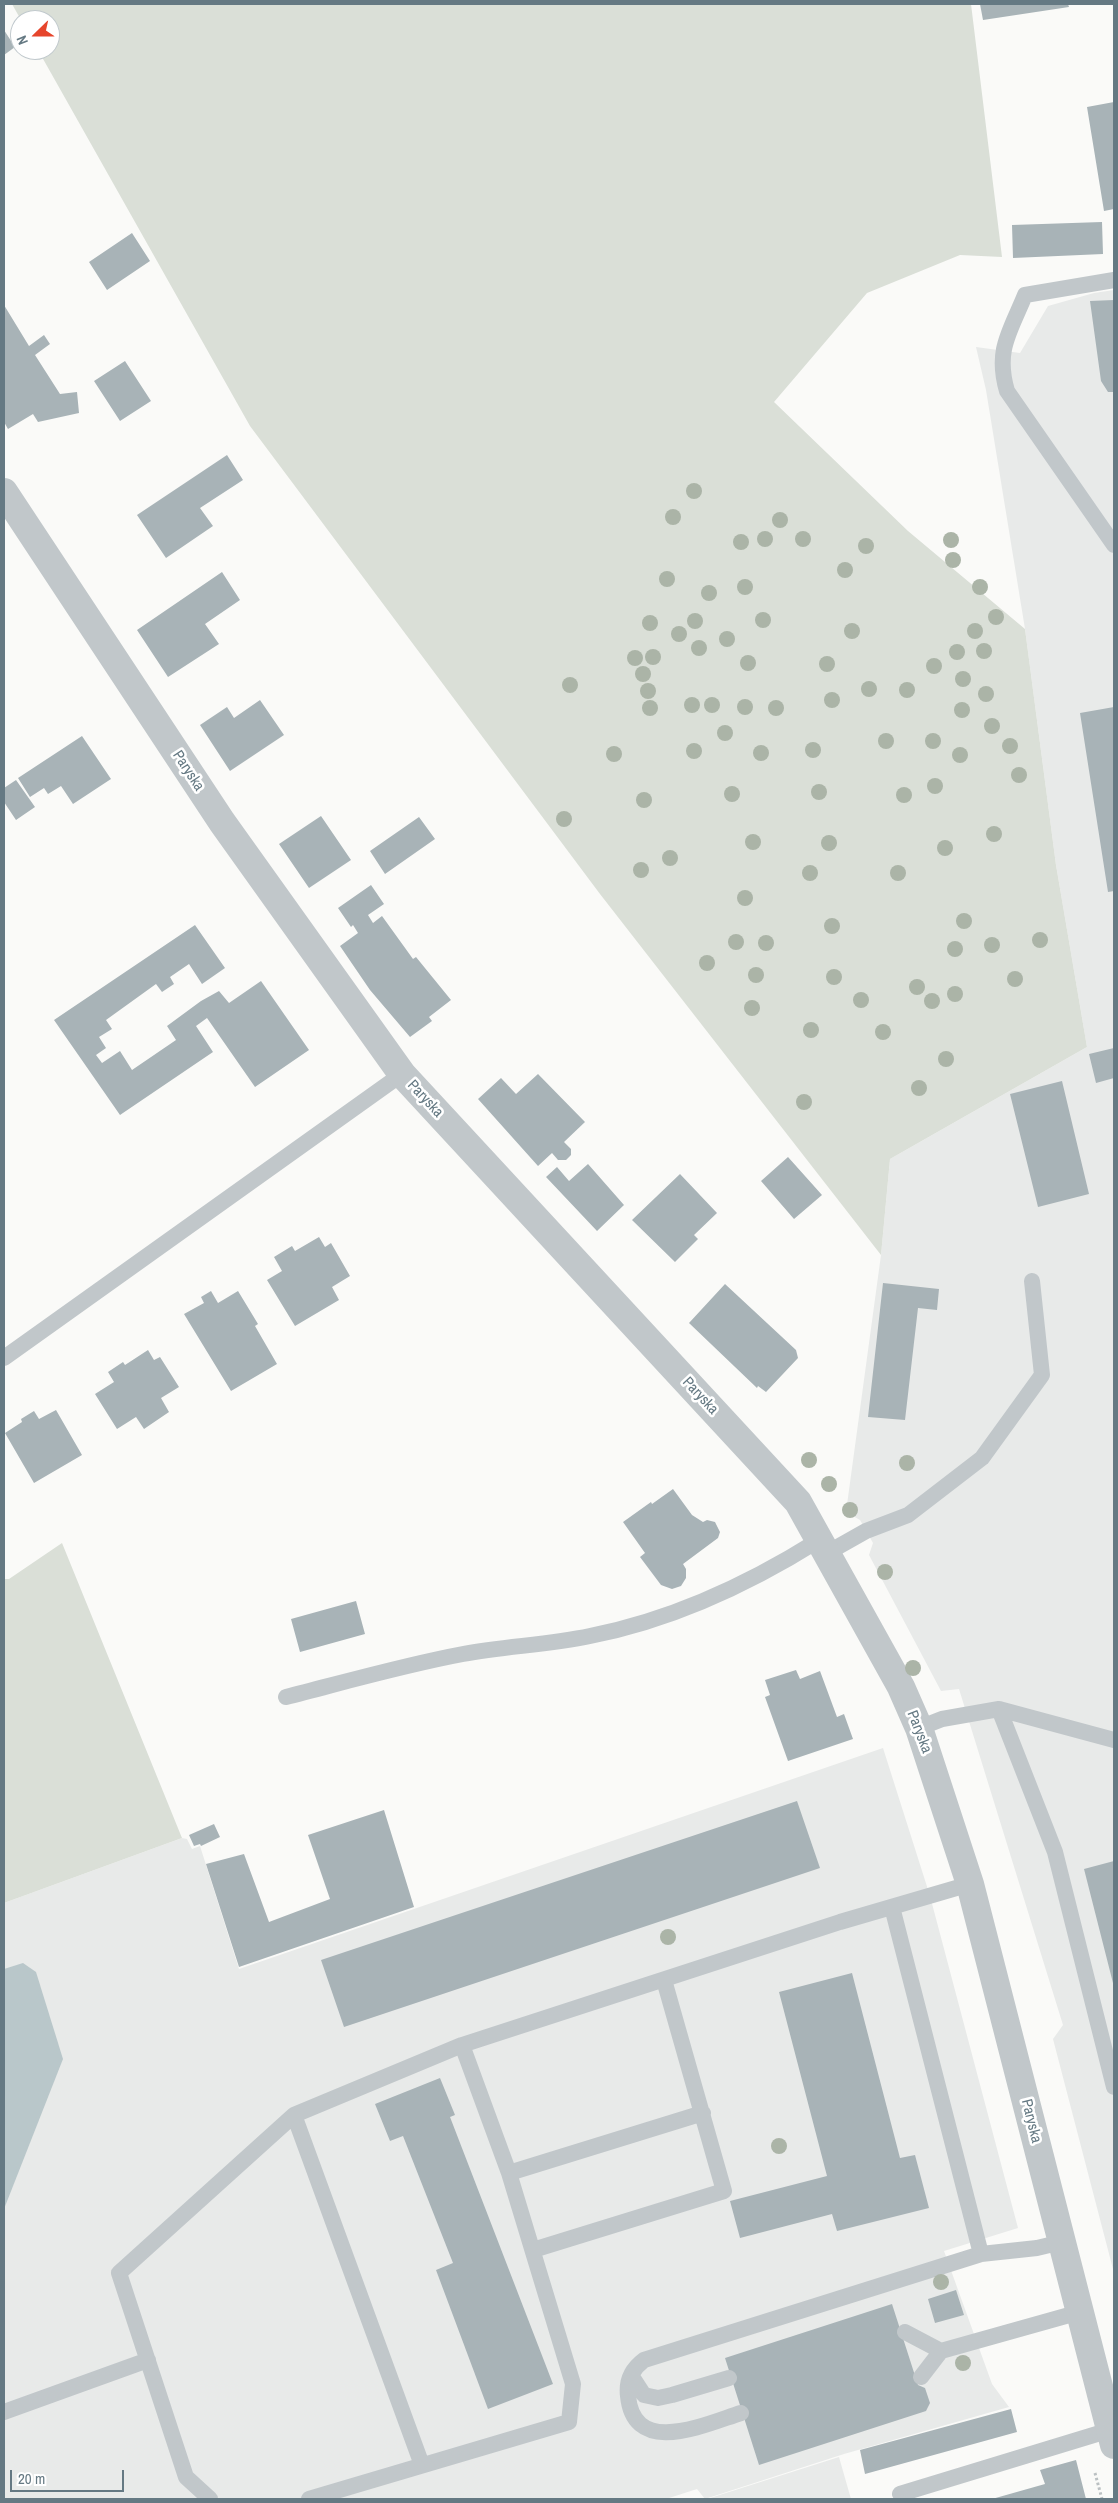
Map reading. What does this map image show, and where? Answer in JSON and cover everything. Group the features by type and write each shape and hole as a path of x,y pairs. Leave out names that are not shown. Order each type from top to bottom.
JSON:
{"street":[{"name":"Paryska","path":"4,492 222,822 402,1074 798,1502 901,1687 919,1728 970,1884 1080,2312 1103,2437"}],"lane":[{"path":"1114,280 1025,295 1002,350 1001,371 1007,391 1114,545"},
{"path":"4,1358 402,1074"},
{"path":"286,1697 462,1654 589,1637 649,1622 701,1602 796,1556 908,1514 982,1458 1042,1375 1032,1281"},
{"path":"919,1728 942,1719 999,1709 1114,1740"},
{"path":"999,1709 1055,1852 1114,2087"},
{"path":"210,2499 186,2477 119,2273 294,2115 462,2045 892,1907 970,1884"},
{"path":"892,1907 981,2254"},
{"path":"533,2250 724,2192 703,2112 664,1980"},
{"path":"309,2499 569,2422 573,2384 509,2173 462,2045"},
{"path":"509,2173 703,2112"},
{"path":"294,2115 422,2465"},
{"path":"741,2413 682,2432 661,2434 645,2429 634,2415 628,2399 627,2386 636,2366 644,2360 981,2254 1037,2248 1062,2242"},
{"path":"921,2377 941,2351 1080,2312"},
{"path":"905,2332 941,2351"},
{"path":"4,2412 148,2360"},
{"path":"631,2375 636,2387 644,2395 658,2398 729,2378"},
{"path":"900,2494 1103,2437"}],"path":[{"path":"1102,2499 1103,2437"}],"shaded area":[{"path":"12,4 971,4 1002,257 960,255 867,293 774,402 908,531 1025,629 1056,865 1087,1047 890,1159 881,1255 600,894 250,426 44,60 60,60 60,10 15,10"},
{"path":"1114,290 1114,2273 1053,2039 1063,2025 959,1689 941,1691 869,1555 873,1543 860,1520 846,1512 881,1255 890,1159 1087,1047 1056,865 1025,629 986,390 976,347 1020,353 1048,306 1094,293"},
{"path":"62,1543 182,1838 4,1903 4,1579 9,1579"},
{"path":"883,1748 930,1896 1018,2228 944,2251 992,2384 1009,2407 844,2454 705,2499 697,2489 666,2499 4,2499 4,1903 182,1838 187,1839 192,1849 200,1846 239,1969"},
{"path":"23,1963 36,1972 63,2059 4,2209 4,1969"},
{"path":"839,2457 851,2499 707,2499"}],"building":[{"path":"980,4 1068,4 1069,7 983,20"},
{"path":"4,30 10,39 10,51 4,55"},
{"path":"1114,102 1114,209 1104,211 1087,107"},
{"path":"1102,222 1103,254 1013,258 1012,225"},
{"path":"132,233 150,261 107,290 89,262"},
{"path":"1114,300 1114,392 1108,392 1101,381 1090,301"},
{"path":"4,305 29,346 44,335 50,344 35,355 60,394 77,392 79,413 38,422 33,414 8,429 4,422"},
{"path":"125,361 151,401 120,421 94,381"},
{"path":"227,455 243,480 200,508 213,526 166,558 137,515"},
{"path":"222,572 240,600 205,624 219,644 168,677 137,630"},
{"path":"260,700 284,735 230,771 200,725 227,707 234,718"},
{"path":"1114,707 1114,891 1108,892 1080,713"},
{"path":"82,736 111,779 73,804 61,786 48,794 44,788 30,797 18,778"},
{"path":"16,780 35,807 16,820 4,802 4,788"},
{"path":"321,816 351,860 309,888 279,844"},
{"path":"419,817 435,839 385,874 370,851"},
{"path":"371,885 384,904 368,915 373,923 382,916 413,959 416,957 451,1000 429,1017 432,1021 410,1037 370,990 340,946 358,933 353,925 351,927 338,908"},
{"path":"195,925 225,968 202,984 189,964 170,977 174,984 162,992 156,984 106,1020 112,1029 99,1037 106,1048 96,1055 102,1063 120,1051 132,1070 176,1040 167,1026 201,1001 219,991 229,1003 261,981 309,1050 255,1087 207,1018 196,1026 213,1052 120,1115 54,1020"},
{"path":"1114,1048 1114,1078 1096,1083 1089,1054"},
{"path":"538,1074 585,1122 564,1142 571,1149 571,1155 566,1160 558,1160 552,1153 538,1166 478,1099 501,1078 516,1094"},
{"path":"1062,1081 1089,1194 1038,1207 1010,1094"},
{"path":"788,1157 822,1195 794,1219 761,1181"},
{"path":"588,1164 624,1205 597,1231 546,1177 557,1167 569,1181"},
{"path":"680,1174 717,1213 694,1235 698,1239 675,1262 632,1220"},
{"path":"319,1237 325,1247 331,1243 350,1276 332,1287 339,1300 295,1326 267,1280 282,1271 274,1257 292,1246 295,1251"},
{"path":"883,1283 939,1289 937,1310 918,1308 905,1420 868,1417"},
{"path":"725,1284 796,1350 798,1358 766,1392 758,1386 757,1388 689,1323"},
{"path":"211,1291 218,1303 238,1291 258,1324 255,1326 277,1364 231,1391 184,1314 204,1303 201,1297"},
{"path":"148,1350 154,1360 160,1357 179,1387 161,1398 169,1412 144,1429 136,1417 117,1429 95,1394 114,1382 108,1372 123,1362 125,1365"},
{"path":"56,1410 82,1455 34,1483 5,1433 22,1422 21,1419 34,1411 39,1419"},
{"path":"673,1489 692,1515 703,1522 707,1520 715,1522 720,1532 718,1538 683,1564 686,1569 686,1578 681,1586 672,1589 661,1585 640,1557 645,1553 623,1522"},
{"path":"356,1601 365,1634 300,1652 291,1619"},
{"path":"796,1670 800,1679 820,1671 837,1717 844,1714 853,1739 788,1761 765,1697 770,1695 765,1680"},
{"path":"797,1801 820,1868 344,2027 321,1960"},
{"path":"384,1810 414,1907 239,1967 206,1864 244,1854 269,1922 330,1899 308,1835"},
{"path":"214,1824 220,1837 201,1846 200,1844 194,1846 189,1835"},
{"path":"1114,1861 1114,1987 1084,1869"},
{"path":"852,1973 900,2158 915,2155 929,2208 837,2231 832,2214 740,2238 730,2201 827,2176 779,1992"},
{"path":"440,2078 455,2115 450,2117 553,2384 488,2409 436,2270 453,2263 403,2136 390,2141 375,2104"},
{"path":"956,2290 964,2315 935,2323 928,2299"},
{"path":"892,2304 918,2385 925,2388 930,2403 926,2411 759,2465 725,2358"},
{"path":"1011,2409 1017,2432 865,2474 860,2450"},
{"path":"1076,2460 1086,2499 992,2499 1045,2484 1040,2470"}]}
